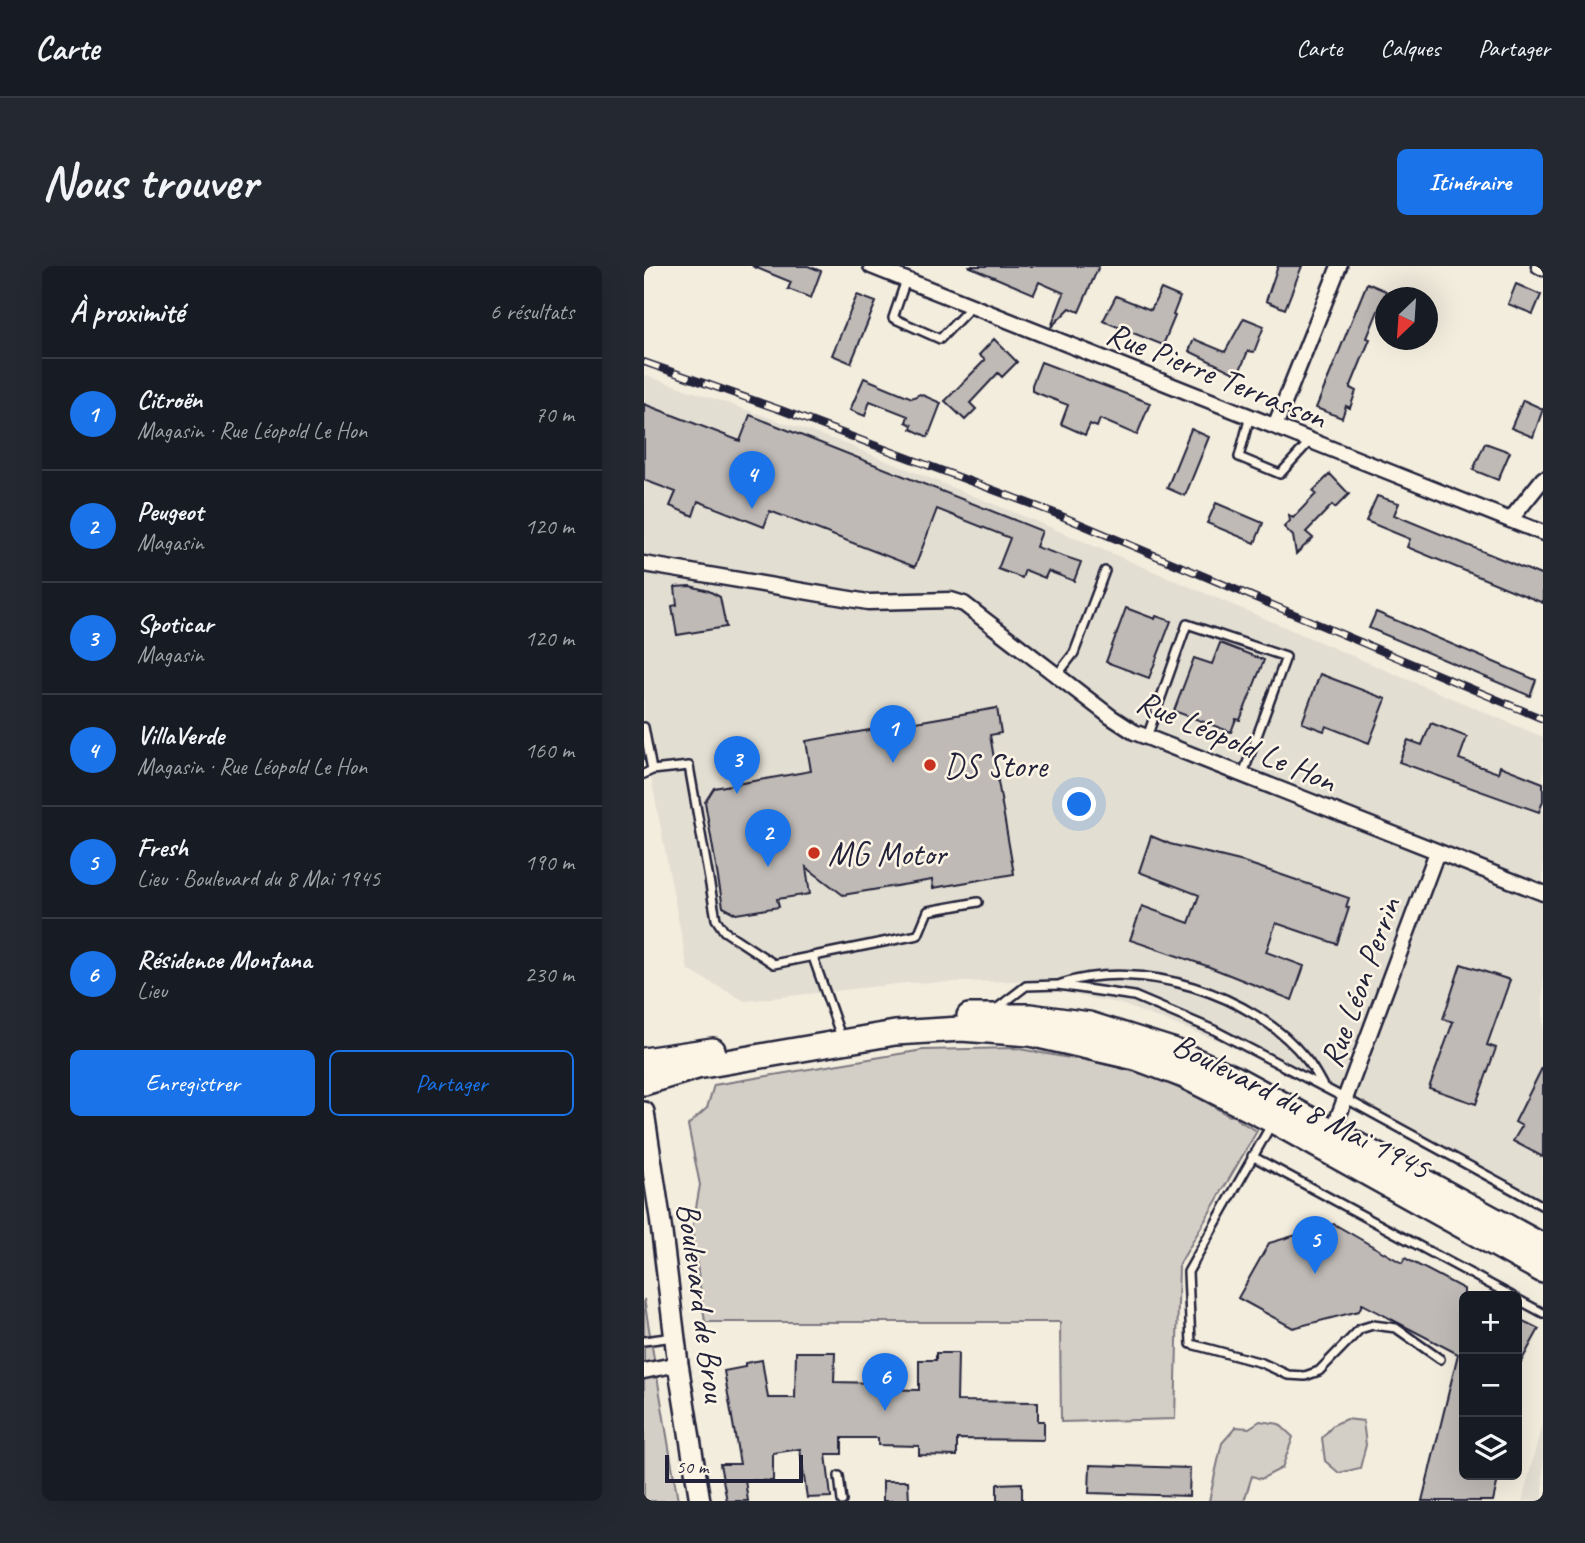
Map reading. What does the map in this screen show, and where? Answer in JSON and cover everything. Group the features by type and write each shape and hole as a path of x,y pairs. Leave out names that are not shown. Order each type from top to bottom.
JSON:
{"main road":[{"name":"Boulevard du 8 Mai 1945","path":"644,1060 950,1015 1030,1016 1089,1024 1172,1050 1236,1078 1543,1246"},
{"name":"Boulevard du 8 Mai 1945","path":"644,1083 697,1067 895,1033 961,1029 1030,1034 1136,1058 1184,1076 1273,1121 1543,1271"},
{"name":"Boulevard de Brou","path":"644,1112 648,1158 700,1501"}],"street":[{"name":"Rue Pierre Terrasson","path":"871,266 1543,533"},
{"path":"1275,426 1339,266"},
{"path":"1511,519 1543,480"},
{"name":"Rue Léopold Le Hon","path":"644,564 868,602 951,600 964,604 1111,717 1147,737 1543,893"},
{"name":"Rue Léon Perrin","path":"1333,1131 1437,852"},
{"path":"644,1371 678,1364"}],"lane":[{"path":"906,280 893,318 940,339 972,307"},
{"path":"1250,416 1239,457 1280,474 1311,441"},
{"path":"1057,676 1074,653 1105,571"},
{"path":"1147,737 1187,624 1286,657 1243,775"},
{"path":"644,727 648,772 689,766 716,919 724,931 774,964 918,935 928,911 978,902"},
{"path":"813,957 839,1031"},
{"path":"1058,985 1084,976 1138,976 1180,982 1224,998 1268,1023 1306,1058 1324,1087"},
{"path":"987,1016 1026,986 1058,985 1134,996 1214,1030 1543,1206"},
{"path":"1273,1121 1188,1272 1191,1344 1262,1363 1288,1375 1306,1376 1319,1371 1360,1329 1373,1325 1396,1328 1440,1359"},
{"path":"1252,1156 1503,1291"},
{"path":"1522,1302 1543,1313"},
{"path":"644,1341 675,1337"},
{"path":"839,1476 842,1501"}],"shaded area":[{"path":"644,375 838,441 1040,523 1543,737 1543,1214 1373,1120 1224,1043 1118,1003 1022,981 906,983 745,1001 688,970 644,741"},
{"path":"1014,1048 1081,1058 1154,1077 1196,1096 1229,1116 1235,1115 1239,1121 1257,1131 1179,1265 1175,1419 1061,1422 1060,1322 705,1322 692,1230 700,1185 688,1125 707,1108 714,1085 923,1050"},
{"path":"644,1299 678,1501 644,1501"},
{"path":"1346,1419 1363,1421 1366,1445 1360,1468 1339,1473 1325,1461 1322,1438 1333,1425"},
{"path":"1543,1420 1543,1501 1522,1501"},
{"path":"1260,1421 1279,1424 1293,1437 1282,1468 1261,1479 1252,1476 1244,1501 1209,1501 1222,1443 1236,1427 1249,1428"}],"building":[{"path":"752,266 808,266 821,271 811,298 788,289 791,282"},
{"path":"968,266 1099,266 1079,312 1070,308 1051,327 1064,293 1039,282 1034,294"},
{"path":"1278,266 1302,266 1285,309 1266,301"},
{"path":"1367,283 1376,287 1375,318 1367,338 1370,339 1350,388 1356,391 1350,408 1346,406 1342,418 1316,408"},
{"path":"1516,284 1541,295 1533,314 1508,304"},
{"path":"1161,289 1180,297 1163,345 1103,321 1116,296 1151,310"},
{"path":"857,295 876,302 851,363 832,355"},
{"path":"1244,318 1264,326 1254,352 1248,351 1238,375 1189,351 1194,339 1225,352"},
{"path":"994,339 1017,362 1002,377 998,373 970,403 976,409 965,420 945,401 985,360 979,355"},
{"path":"1041,362 1150,403 1137,435 1100,419 1097,427 1090,424 1085,435 1061,424 1068,405 1032,391"},
{"path":"864,378 912,398 920,394 941,403 928,437 911,429 912,425 906,422 908,416 870,401 865,416 850,410"},
{"path":"1523,400 1543,409 1533,437 1511,428"},
{"path":"644,404 740,441 750,415 1042,531 1036,547 1081,562 1074,581 1048,571 1045,578 1025,570 1022,578 998,569 1010,538 937,509 915,567 770,511 764,527 698,501 693,516 670,506 676,492 644,480"},
{"path":"1191,429 1209,437 1185,496 1167,488"},
{"path":"1485,443 1510,452 1498,480 1473,470"},
{"path":"1330,474 1349,494 1335,508 1332,505 1306,532 1313,538 1296,554 1293,536 1284,527 1290,521 1289,515 1293,518 1316,494 1313,491"},
{"path":"1377,496 1399,503 1394,515 1543,576 1543,603 1407,547 1410,539 1366,521"},
{"path":"1216,503 1263,523 1255,543 1207,523"},
{"path":"690,586 720,597 726,627 677,635 672,606 677,605 675,587"},
{"path":"1126,608 1155,619 1156,616 1171,621 1149,678 1106,662"},
{"path":"1376,612 1536,680 1530,696 1369,628"},
{"path":"1220,643 1264,660 1240,720 1236,719 1231,732 1174,711 1194,658 1212,664"},
{"path":"1320,674 1386,699 1369,743 1326,726 1324,731 1302,723"},
{"path":"997,708 1001,733 990,735 1014,874 933,888 932,880 843,895 806,867 810,894 777,899 779,907 736,914 723,907 705,802 714,788 811,771 806,741"},
{"path":"1431,723 1467,737 1459,759 1498,773 1500,766 1543,783 1543,801 1539,812 1399,762 1408,740 1422,745"},
{"path":"1151,836 1170,844 1244,862 1349,898 1346,907 1349,908 1337,944 1276,923 1266,952 1304,966 1292,1000 1207,966 1130,940 1142,906 1189,923 1199,895 1139,872"},
{"path":"1461,964 1510,980 1487,1045 1496,1048 1476,1104 1429,1088 1453,1022 1443,1019"},
{"path":"1543,1066 1543,1157 1513,1141 1522,1126 1515,1122"},
{"path":"1334,1224 1402,1263 1405,1258 1464,1289 1459,1291 1459,1480 1498,1480 1493,1501 1422,1501 1458,1354 1362,1304 1359,1311 1293,1328 1238,1298 1269,1243"},
{"path":"1522,1320 1539,1329 1522,1360"},
{"path":"796,1352 835,1352 834,1382 879,1383 879,1389 919,1390 919,1360 936,1360 936,1353 958,1353 957,1401 1038,1402 1038,1421 1044,1421 1044,1440 957,1439 957,1456 919,1455 919,1446 878,1445 878,1438 842,1438 842,1454 826,1454 831,1497 807,1498 800,1449 773,1453 773,1481 745,1480 748,1501 727,1501 720,1464 740,1464 724,1371 762,1360 768,1398 795,1398"},
{"path":"1090,1465 1190,1468 1189,1496 1089,1493"},
{"path":"883,1481 908,1481 909,1501 883,1501"},
{"path":"1022,1483 1022,1501 997,1501 997,1484"}],"railway":[{"path":"644,362 781,410 1052,512 1543,719"}],"place":[{"name":"VillaVerde","path":"752,509"},
{"name":"Citroën","path":"893,763"},
{"name":"DS Store","path":"930,765"},
{"name":"Spoticar","path":"737,794"},
{"name":"MG Motor","path":"814,853"},
{"name":"Peugeot","path":"768,867"},
{"name":"Fresh","path":"1315,1274"},
{"name":"Résidence Montana","path":"885,1411"}]}
